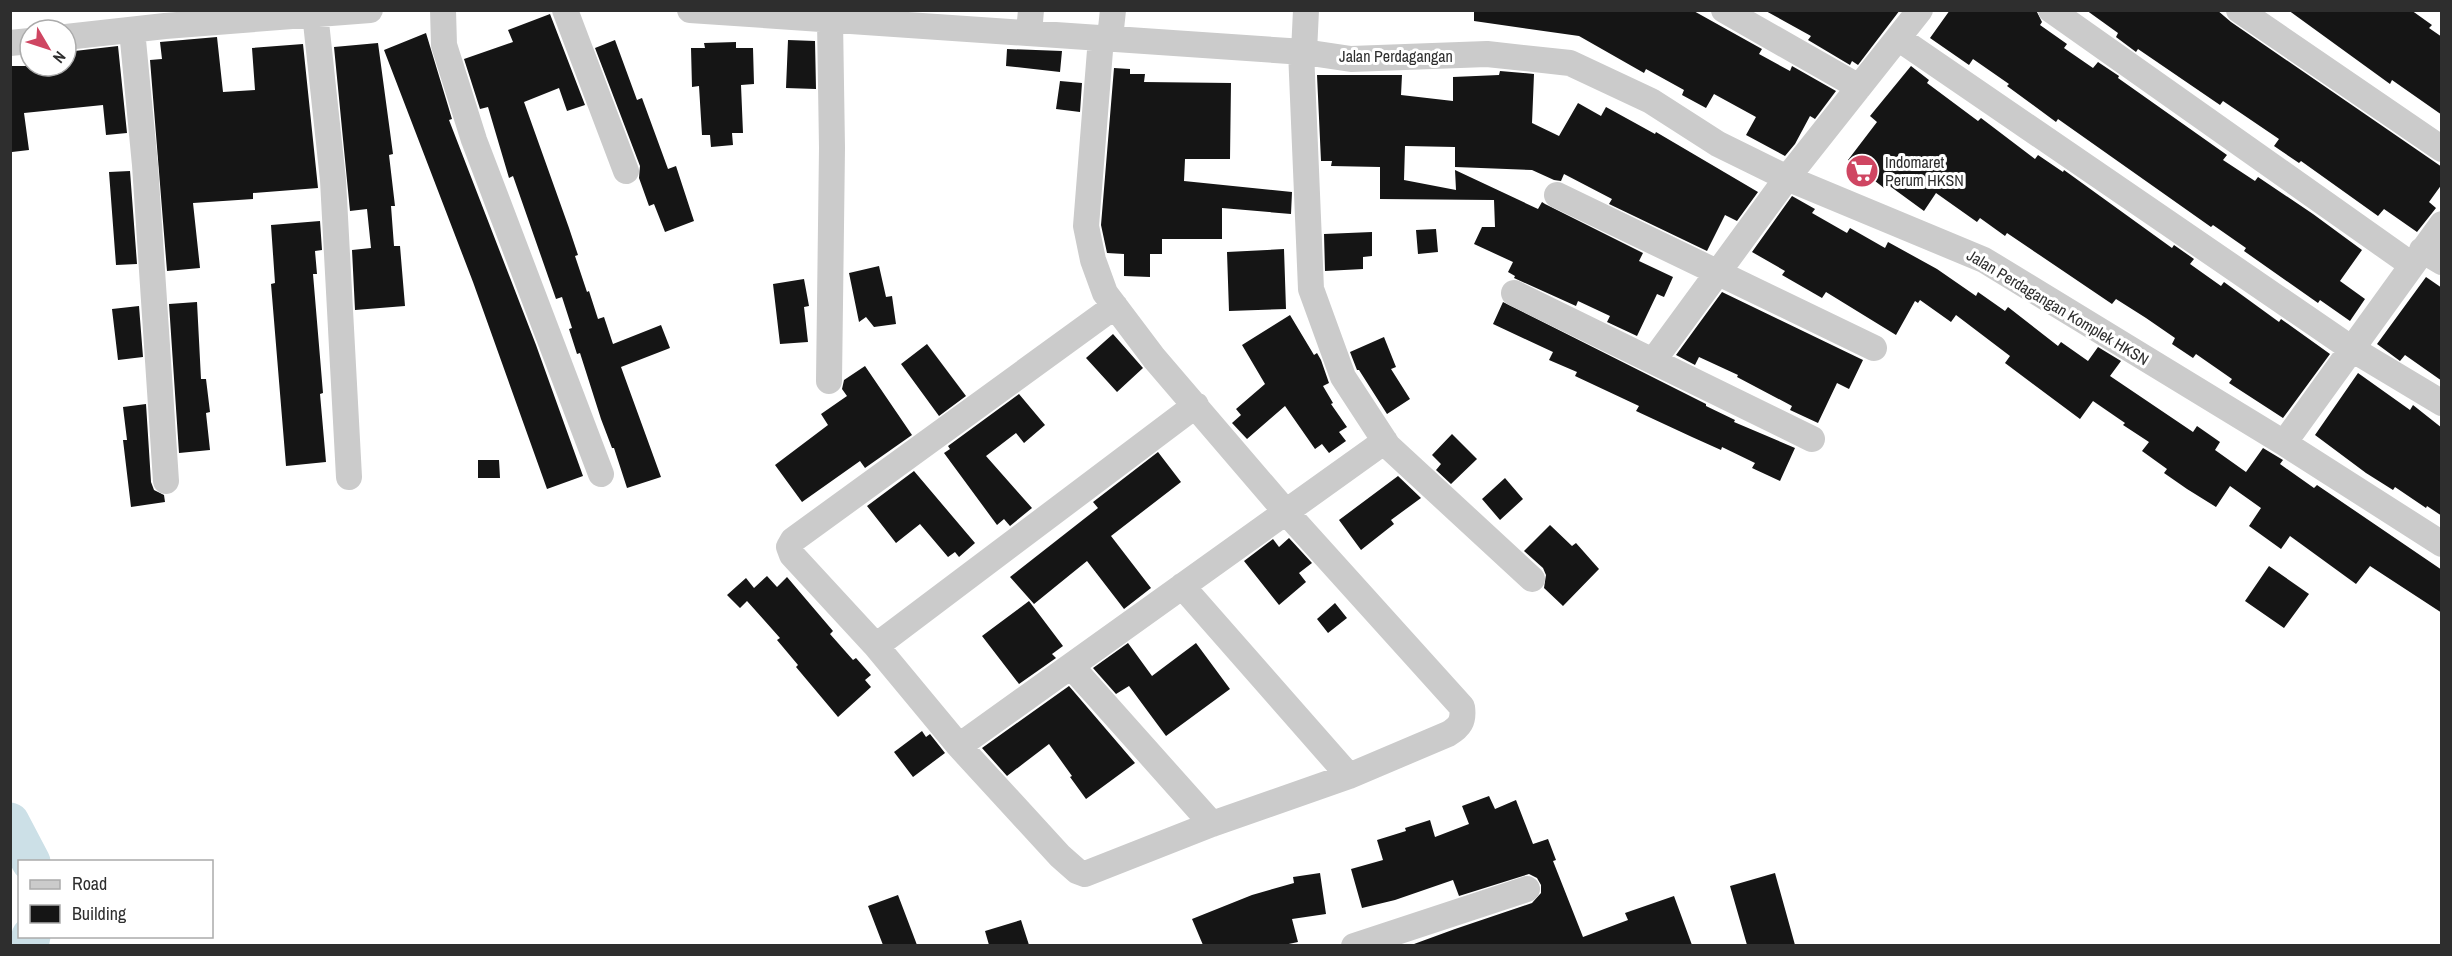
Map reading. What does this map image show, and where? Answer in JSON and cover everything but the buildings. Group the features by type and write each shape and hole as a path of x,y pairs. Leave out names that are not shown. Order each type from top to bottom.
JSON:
{"street":[{"path":"78,36 315,13 370,10"},
{"path":"443,10 444,45 474,140 601,474"},
{"path":"565,10 626,171"},
{"name":"Jalan Perdagangan","path":"690,10 758,13 830,20 1030,22 1106,38 1302,52 1351,59 1487,54 1570,63 1651,101 1718,144 1787,178"},
{"path":"1113,10 1106,38 1086,226 1093,260 1105,293 1115,306 1154,358 1286,512 1462,707 1464,718 1459,728 1348,776 1212,824 1081,874 1060,856 959,746 876,646 792,555 790,543 1115,306"},
{"path":"1306,10 1302,52 1311,289 1343,377 1388,446 1532,579"},
{"path":"1724,10 1859,87"},
{"path":"1653,361 1787,178 1920,10"},
{"path":"2051,10 2425,259"},
{"path":"2239,10 2442,149"},
{"path":"315,13 333,180 349,477"},
{"path":"829,381 832,148 830,20"},
{"path":"132,30 146,177 166,481"},
{"path":"1898,38 2352,349 2442,404"},
{"name":"Jalan Perdagangan Komplek HKSN","path":"1787,178 1984,260 2284,443 2442,544"},
{"path":"1557,195 1875,348"},
{"path":"2284,443 2352,349 2425,259 2442,224"},
{"path":"1514,293 1812,439"},
{"path":"876,646 1196,405"},
{"path":"959,746 1385,441"},
{"path":"1182,586 1348,776"},
{"path":"1071,666 1212,824"},
{"path":"1354,945 1527,889"}],"waterway":[{"path":"10,822 30,860"},
{"path":"29,946 31,938"}],"place":[{"name":"Indomaret Perum HKSN","path":"1862,171"}]}
